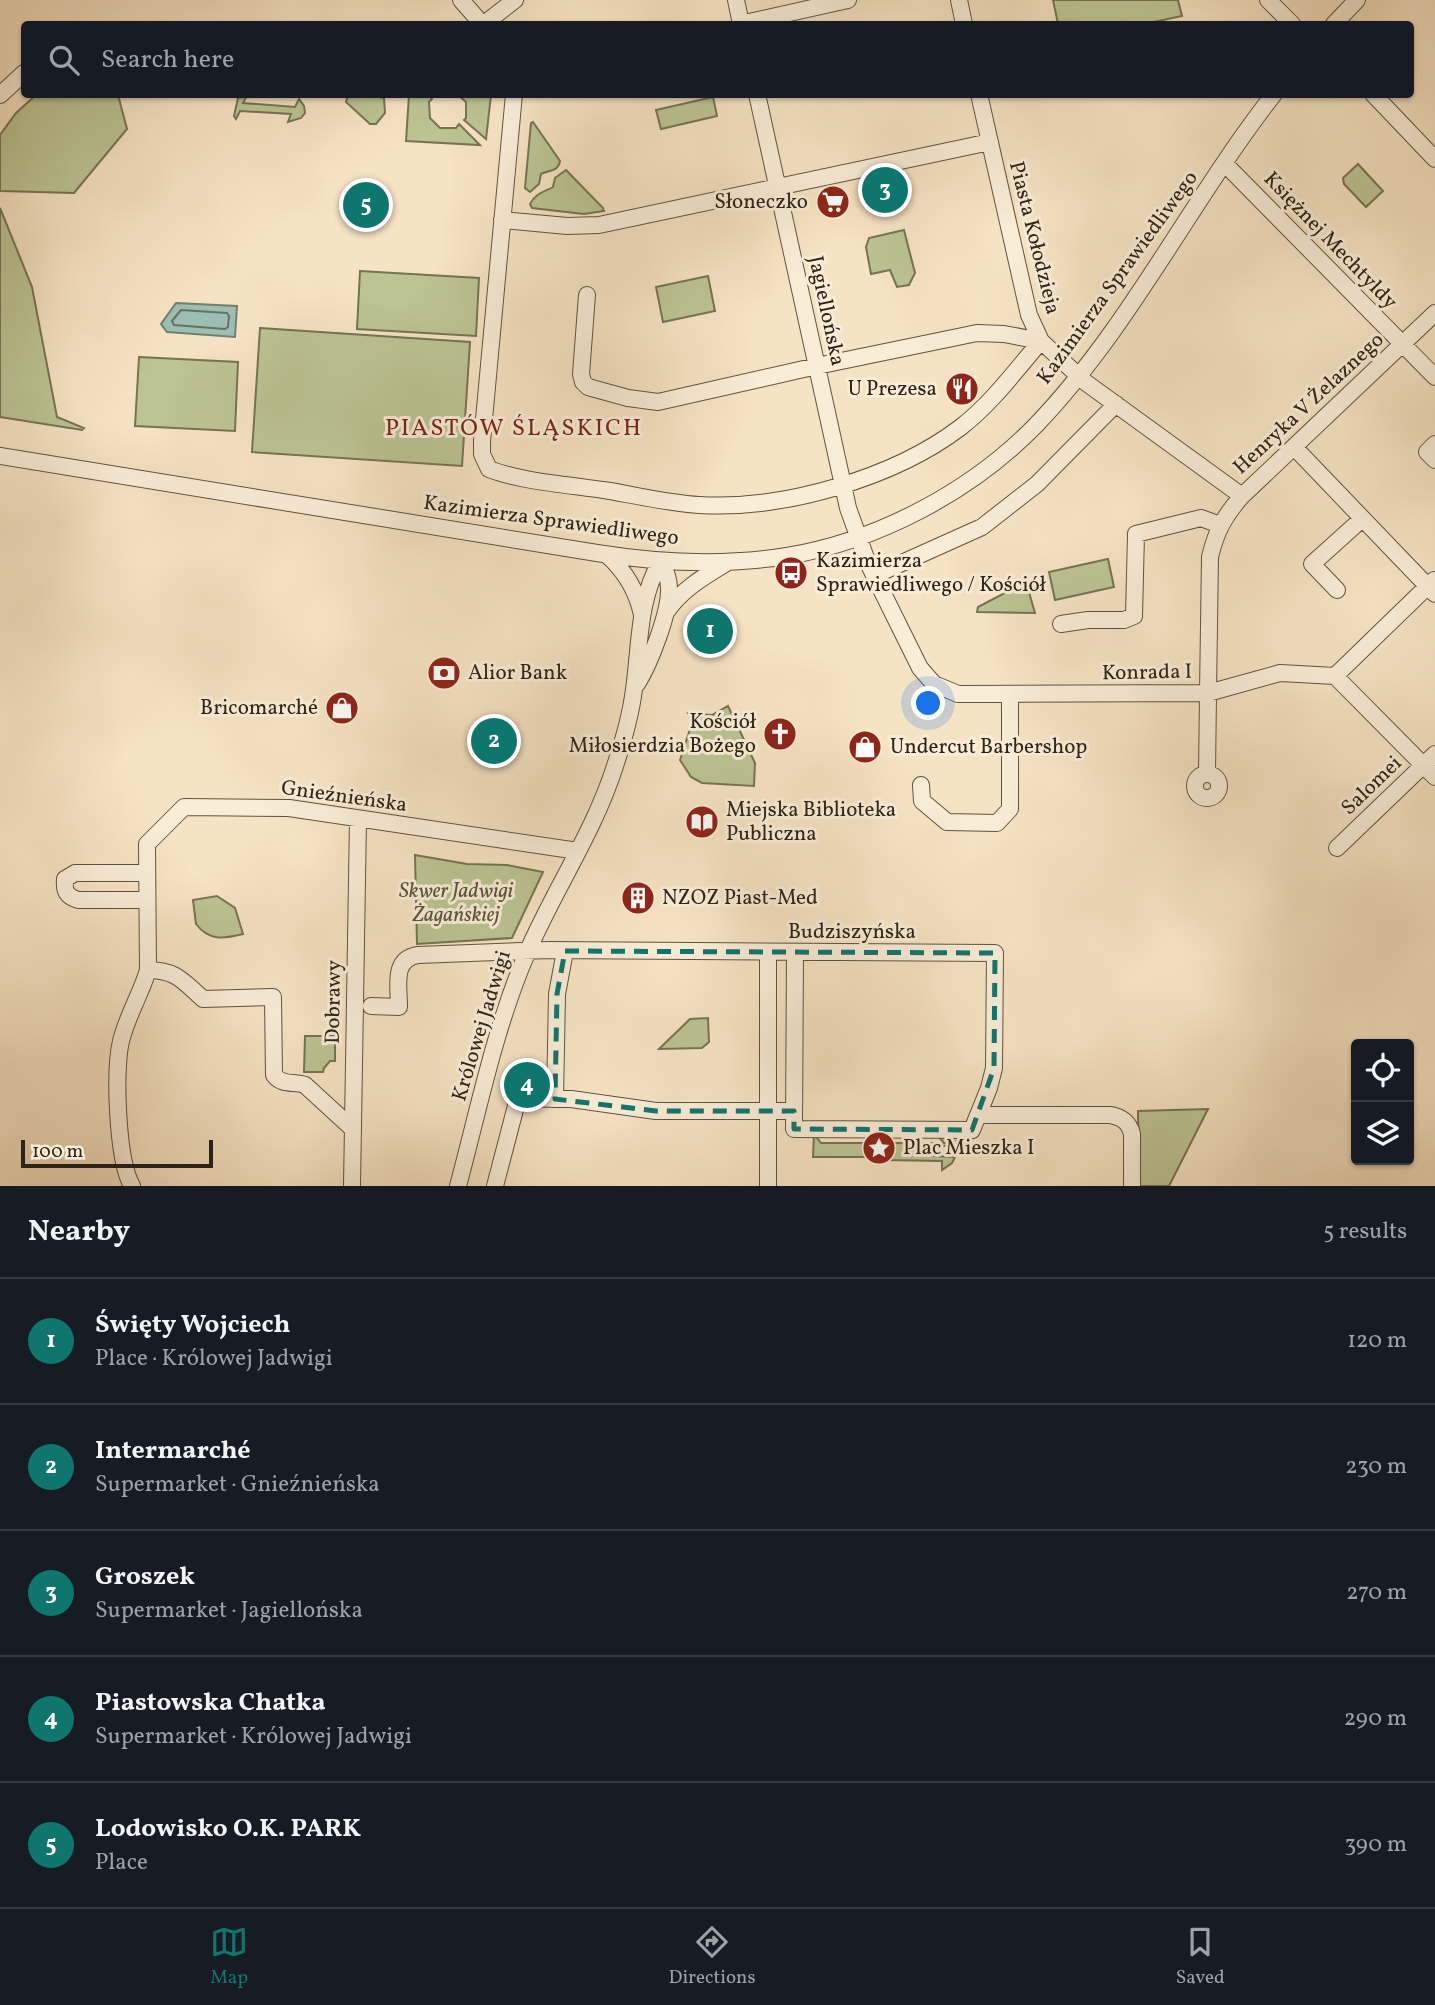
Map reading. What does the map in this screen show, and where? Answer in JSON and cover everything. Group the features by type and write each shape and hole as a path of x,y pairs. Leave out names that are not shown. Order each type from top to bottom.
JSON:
{"street":[{"path":"461,0 480,21"},
{"path":"487,21 515,0"},
{"path":"736,0 740,21"},
{"path":"754,21 848,0"},
{"path":"959,0 963,21"},
{"path":"1268,0 1289,21"},
{"path":"1337,21 1357,0"},
{"path":"0,95 21,76"},
{"path":"514,98 482,441 482,454 489,468 520,476 700,505 783,499 843,484 884,470 922,452 961,427 980,410 1041,341"},
{"name":"Jagiellońska","path":"758,98 857,537"},
{"name":"Piasta Kołodzieja","path":"980,98 1029,315 1041,341 1077,376"},
{"name":"Kazimierza Sprawiedliwego","path":"0,456 607,555 662,561 730,561 787,556 857,537 928,505 965,483 997,460 1036,424 1077,376 1271,98"},
{"path":"1377,98 1435,159"},
{"path":"502,220 567,226 599,225 990,142"},
{"name":"Księżnej Mechtyldy","path":"1225,164 1435,377"},
{"path":"587,295 581,374 583,382 588,387 628,398 658,402 817,366 989,332 1041,341"},
{"name":"Henryka V Żelaznego","path":"1242,496 1435,313"},
{"path":"1077,376 1242,496"},
{"path":"875,575 982,527 1037,484 1116,404"},
{"path":"1435,444 1427,452 1435,460"},
{"path":"1294,447 1362,519 1432,586 1335,676"},
{"name":"Konrada I","path":"857,537 919,668 934,684 958,694 1208,693 1210,557 1220,525 1242,496"},
{"path":"1060,624 1088,620 1124,620 1135,616 1136,534 1201,518 1220,525"},
{"path":"1336,590 1312,564 1362,519"},
{"path":"607,555 632,585 643,620"},
{"name":"Królowej Jadwigi","path":"635,689 646,668 664,616 669,588 662,561"},
{"name":"Królowej Jadwigi","path":"458,1186 504,1015 528,951 605,794 615,766 635,689 636,659 652,579 662,561"},
{"path":"664,616 674,601 693,584 730,561"},
{"path":"1207,774 1208,693 1280,673 1335,676 1431,766"},
{"path":"921,785 922,801 947,822 997,823 1010,809 1010,694"},
{"name":"Salomei","path":"1337,848 1431,766"},
{"name":"Gnieźnieńska","path":"132,1186 121,1153 118,1105 120,1043 148,970 147,844 184,807 275,807 578,851"},
{"name":"Dobrawy","path":"352,1186 358,818"},
{"path":"147,873 75,873 65,879 65,890 69,897 78,900 147,900"},
{"name":"Budziszyńska","path":"371,1006 399,1007 400,966 409,956 528,951 995,953 994,1068 975,1123"},
{"path":"555,1099 557,994 565,951"},
{"path":"768,953 768,1186"},
{"path":"795,953 794,1129 1110,1115 1118,1117 1130,1127 1132,1186"},
{"path":"148,970 174,973 203,999 274,998 274,1075 283,1083 305,1085 353,1129"},
{"path":"495,1186 517,1102 528,1098 571,1099 656,1111 794,1111"}],"highlighted area":[{"path":"565,951 995,953 994,1068 972,1130 794,1129 794,1111 656,1111 555,1099 557,994"}],"green space":[{"path":"1053,0 1178,0 1182,16 1158,21 1057,21"},
{"path":"33,98 119,98 127,129 74,193 0,191 0,135 16,113"},
{"path":"238,98 246,98 243,103 295,107 299,99 305,113 301,118 288,122 291,114 240,111 236,119 234,116"},
{"path":"347,98 384,98 385,113 376,124 370,124 346,102"},
{"path":"409,98 431,98 430,118 440,128 456,128 459,124 480,145 406,141"},
{"path":"461,98 491,98 486,139 464,120 466,102"},
{"path":"713,98 717,116 661,129 656,110"},
{"path":"533,122 560,161 555,169 541,174 539,184 530,192 525,188"},
{"path":"1358,164 1383,191 1366,207 1344,184 1343,178"},
{"path":"566,170 604,211 584,214 532,208 530,204 535,197 553,187 555,178"},
{"path":"0,208 32,287 57,417 84,428 82,430 0,417"},
{"path":"904,230 915,273 909,285 897,287 890,270 871,274 866,247 869,238"},
{"path":"360,271 479,278 476,336 357,329"},
{"path":"708,276 715,311 663,322 656,287"},
{"path":"260,328 470,342 462,466 252,452"},
{"path":"139,357 238,362 235,431 135,426"},
{"path":"1108,559 1114,587 1055,600 1049,572"},
{"path":"1026,582 1035,613 977,612 978,607"},
{"path":"728,706 755,763 754,786 702,783 691,777 680,760 694,717 687,713 712,715"},
{"name":"Skwer Jadwigi Żagańskiej","path":"415,855 467,864 507,865 543,872 512,938 417,944"},
{"path":"217,896 235,908 243,934 229,937 211,936 196,924 193,900"},
{"path":"708,1018 709,1042 702,1048 659,1049 690,1019"},
{"path":"305,1036 335,1036 335,1061 330,1061 323,1072 304,1072"},
{"path":"1208,1109 1169,1186 1139,1186 1138,1111"},
{"path":"814,1134 821,1143 875,1143 875,1157 813,1157"},
{"path":"883,1134 888,1134 894,1143 944,1143 937,1135 959,1137 961,1141 958,1147 934,1145 934,1156 955,1157 952,1163 942,1170 942,1161 884,1160"}],"water":[{"path":"176,303 237,306 235,337 167,332 161,324"}],"place":[{"name":"Groszek","path":"885,190"},
{"name":"Słoneczko","path":"833,202"},
{"name":"Lodowisko O.K. PARK","path":"366,205"},
{"name":"U Prezesa","path":"962,389"},
{"name":"Kazimierza Sprawiedliwego / Kościół","path":"791,573"},
{"name":"Święty Wojciech","path":"710,631"},
{"name":"Alior Bank","path":"444,673"},
{"name":"Bricomarché","path":"342,708"},
{"name":"Kościół Miłosierdzia Bożego","path":"780,734"},
{"name":"Intermarché","path":"494,741"},
{"name":"Undercut Barbershop","path":"865,747"},
{"name":"Miejska Biblioteka Publiczna","path":"702,822"},
{"name":"NZOZ Piast-Med","path":"638,898"},
{"name":"Piastowska Chatka","path":"527,1085"},
{"name":"Plac Mieszka I","path":"879,1148"}],"district":[{"name":"PIASTÓW ŚLĄSKICH","path":"514,429"}]}
